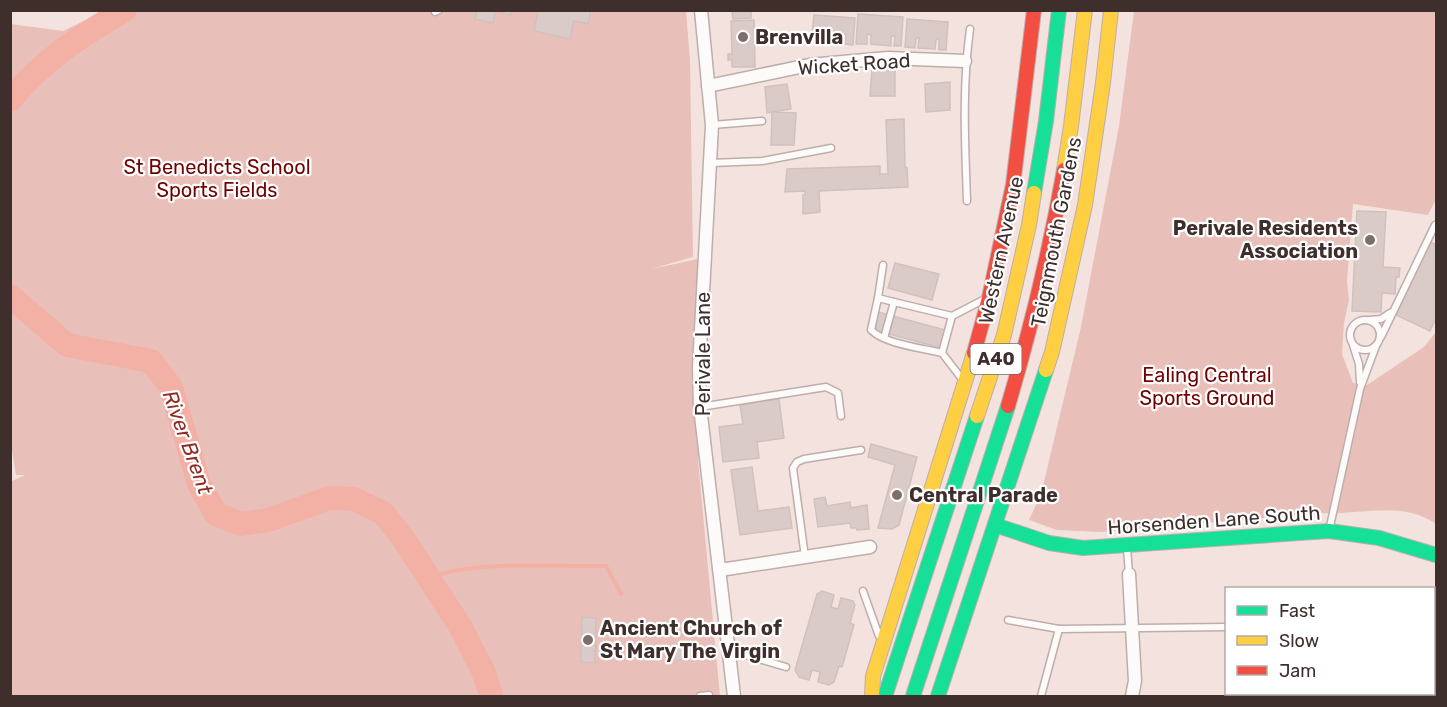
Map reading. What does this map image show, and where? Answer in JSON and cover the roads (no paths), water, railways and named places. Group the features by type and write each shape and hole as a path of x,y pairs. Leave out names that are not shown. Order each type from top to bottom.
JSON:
{"main road":[{"name":"A40","path":"872,696 873,676 882,645 966,384 989,297 1012,185 1034,10"},
{"name":"Western Avenue","path":"885,696 1004,335 1029,225 1046,121 1059,10"},
{"name":"A40","path":"913,696 993,456 1027,344 1058,204 1071,126 1085,10"},
{"name":"Teignmouth Gardens","path":"938,696 1052,352 1085,205 1111,10"},
{"name":"Horsenden Lane South","path":"995,525 1063,547 1127,546 1329,531 1379,538 1437,555"}],"street":[{"name":"Perivale Lane","path":"701,10 712,125 701,324 700,407 734,696"},
{"name":"Wicket Road","path":"708,86 809,65 888,58 965,62"},
{"path":"720,570 870,547"},
{"path":"1129,574 1135,681 1132,696"}],"lane":[{"path":"967,201 964,100 965,62 970,29"},
{"path":"712,125 762,121"},
{"path":"711,163 762,161 831,148"},
{"path":"1329,531 1360,389 1380,337 1435,225"},
{"path":"883,265 871,330 884,338 942,353 966,384"},
{"path":"878,298 952,315 989,297"},
{"path":"884,338 894,302"},
{"path":"1360,389 1359,364 1350,336 1353,326 1367,319 1381,319 1395,308"},
{"path":"942,353 952,315"},
{"path":"1367,319 1376,324 1380,337"},
{"path":"1352,342 1355,346 1365,350 1376,346"},
{"path":"700,407 826,387 838,393 841,416"},
{"path":"805,558 792,468 804,459 861,450"},
{"path":"1127,546 1129,574"},
{"path":"863,591 882,645"},
{"path":"1008,620 1059,629 1225,627"},
{"path":"1041,696 1059,629"},
{"path":"729,651 786,667"},
{"path":"700,696 709,696"}],"waterway":[{"name":"River Brent","path":"10,100 49,60 125,10"},
{"name":"River Brent","path":"10,296 67,345 151,361 171,387 199,484 216,514 241,524 268,520 330,498 354,499 383,513 403,538 460,626 484,673 491,696"},
{"path":"428,577 494,566 606,566 621,594"}],"place":[{"name":"Brenvilla","path":"743,37"},
{"name":"Perivale Residents Association","path":"1370,240"},
{"name":"Central Parade","path":"897,495"},
{"name":"Ancient Church of St Mary The Virgin","path":"588,640"}],"park label":[{"name":"St Benedicts School Sports Fields","path":"217,178"},
{"name":"Ealing Central Sports Ground","path":"1207,386"}]}
